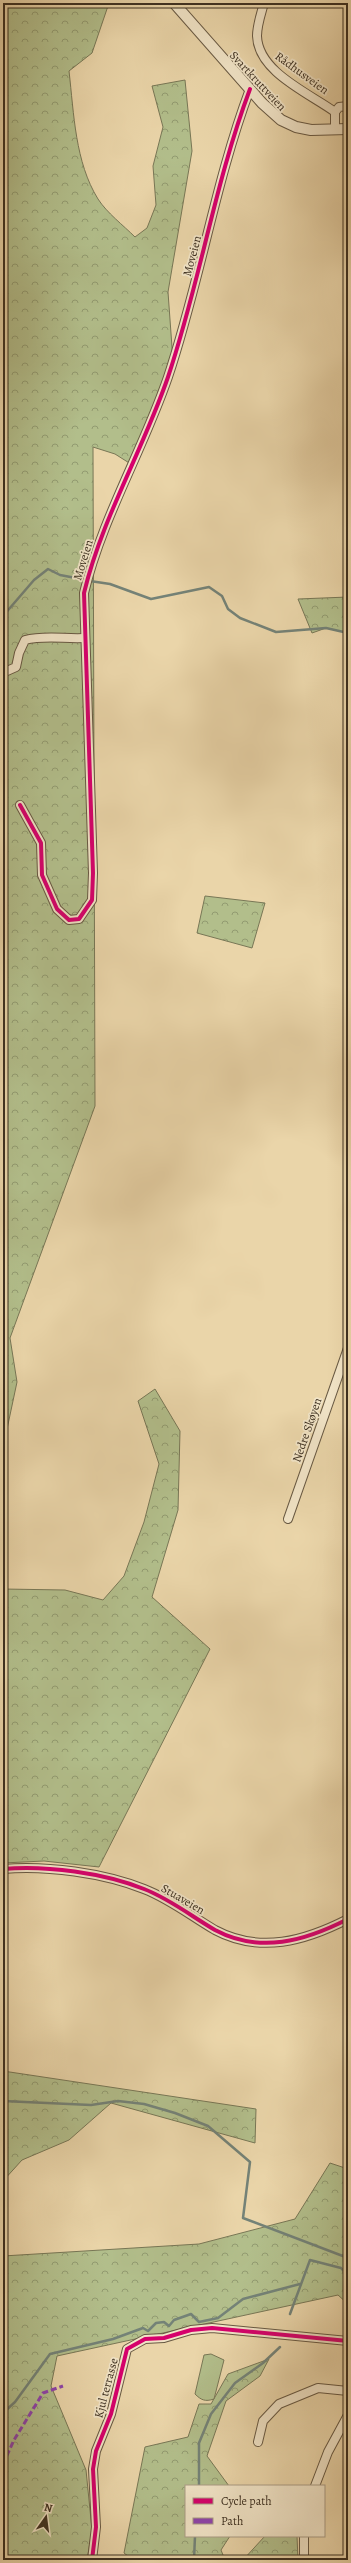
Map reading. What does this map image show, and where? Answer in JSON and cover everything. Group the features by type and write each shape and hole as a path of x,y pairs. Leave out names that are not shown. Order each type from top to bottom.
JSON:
{"street":[{"name":"Svartkruttveien","path":"174,3 269,110 288,124 311,130 334,130 348,128"},
{"name":"Rådhusveien","path":"264,3 257,36 263,59 275,71 335,112"},
{"name":"Moveien","path":"20,805 41,843 42,875 57,909 69,920 79,919 92,900 93,873 84,638 84,593 92,559 168,378 232,137 250,89"},
{"path":"334,130 335,112 339,107 348,106"},
{"path":"3,670 7,671 16,667 19,653 25,640 41,636 58,640 84,638"},
{"name":"Nedre Skøyen","path":"288,1519 348,1348"},
{"name":"Stuaveien","path":"3,1868 52,1869 128,1883 167,1900 215,1930 252,1943 273,1944 296,1940 329,1929 348,1919"},
{"name":"Kjul terrasse","path":"92,2560 96,2527 93,2469 96,2451 111,2414 124,2355 133,2344 145,2339 164,2338 191,2330 212,2328 348,2341"},
{"path":"258,2442 263,2422 279,2404 318,2388 348,2391"},
{"path":"315,2485 328,2452 348,2415"},
{"path":"304,2537 304,2560"}],"green space":[{"path":"3,3 109,3 92,53 69,71 72,104 80,154 90,185 106,209 135,237 147,228 156,205 153,166 163,127 152,86 185,80 192,151 168,292 173,361 134,466 115,454 93,447 95,1106 10,1338 17,1382 3,1448"},
{"path":"348,597 348,633 326,628 312,633 298,599"},
{"path":"205,896 265,903 252,948 197,933"},
{"path":"155,1389 180,1431 178,1510 152,1597 210,1649 99,1867 44,1861 3,1863 3,1589 65,1590 103,1600 124,1576 144,1522 159,1464 138,1401"},
{"path":"3,2071 256,2109 255,2143 111,2103 69,2140 22,2160 3,2181"},
{"path":"330,2163 348,2169 348,2304 338,2295 57,2356 51,2386 86,2470 92,2530 87,2560 3,2560 3,2256 199,2244 295,2219"},
{"path":"211,2354 224,2360 214,2399 206,2400 201,2399 195,2394 204,2355"},
{"path":"269,2359 260,2376 226,2401 207,2456 228,2485 185,2485 185,2537 229,2537 221,2550 225,2560 133,2560 124,2553 145,2447 188,2437 199,2404 211,2404 228,2374"},
{"path":"264,2537 297,2537 298,2560 243,2560"}],"waterway":[{"path":"3,616 34,580 48,569 60,575 81,579"},
{"path":"90,581 110,584 151,599 209,587 222,596 228,609 240,618 276,632 326,628 348,633"},
{"path":"3,2101 91,2105 118,2101 144,2104 175,2113 208,2126 250,2162 243,2218 348,2258"},
{"path":"290,2314 310,2260 341,2268 348,2276"},
{"path":"3,2413 15,2402 50,2354 113,2339 143,2328 148,2331 156,2323 164,2322 169,2326 174,2320 191,2314 199,2322 218,2318 243,2299 300,2284"},
{"path":"199,2485 199,2443 211,2414 235,2383 263,2363 280,2347"},
{"path":"194,2560 195,2537"}],"marked path":[{"path":"3,2464 14,2440 43,2393 63,2386"}],"cycle path":[{"path":"20,805 41,843 42,875 57,909 69,920 79,919 92,900 93,873 84,593 101,538 147,431 168,377 189,305 227,160 250,89"},
{"path":"3,1869 56,1869 128,1883 154,1893 215,1930 249,1942 282,1942 315,1933 348,1919"},
{"path":"92,2560 96,2527 93,2469 96,2451 111,2414 127,2349 145,2339 164,2338 191,2330 212,2328 348,2341"}]}
